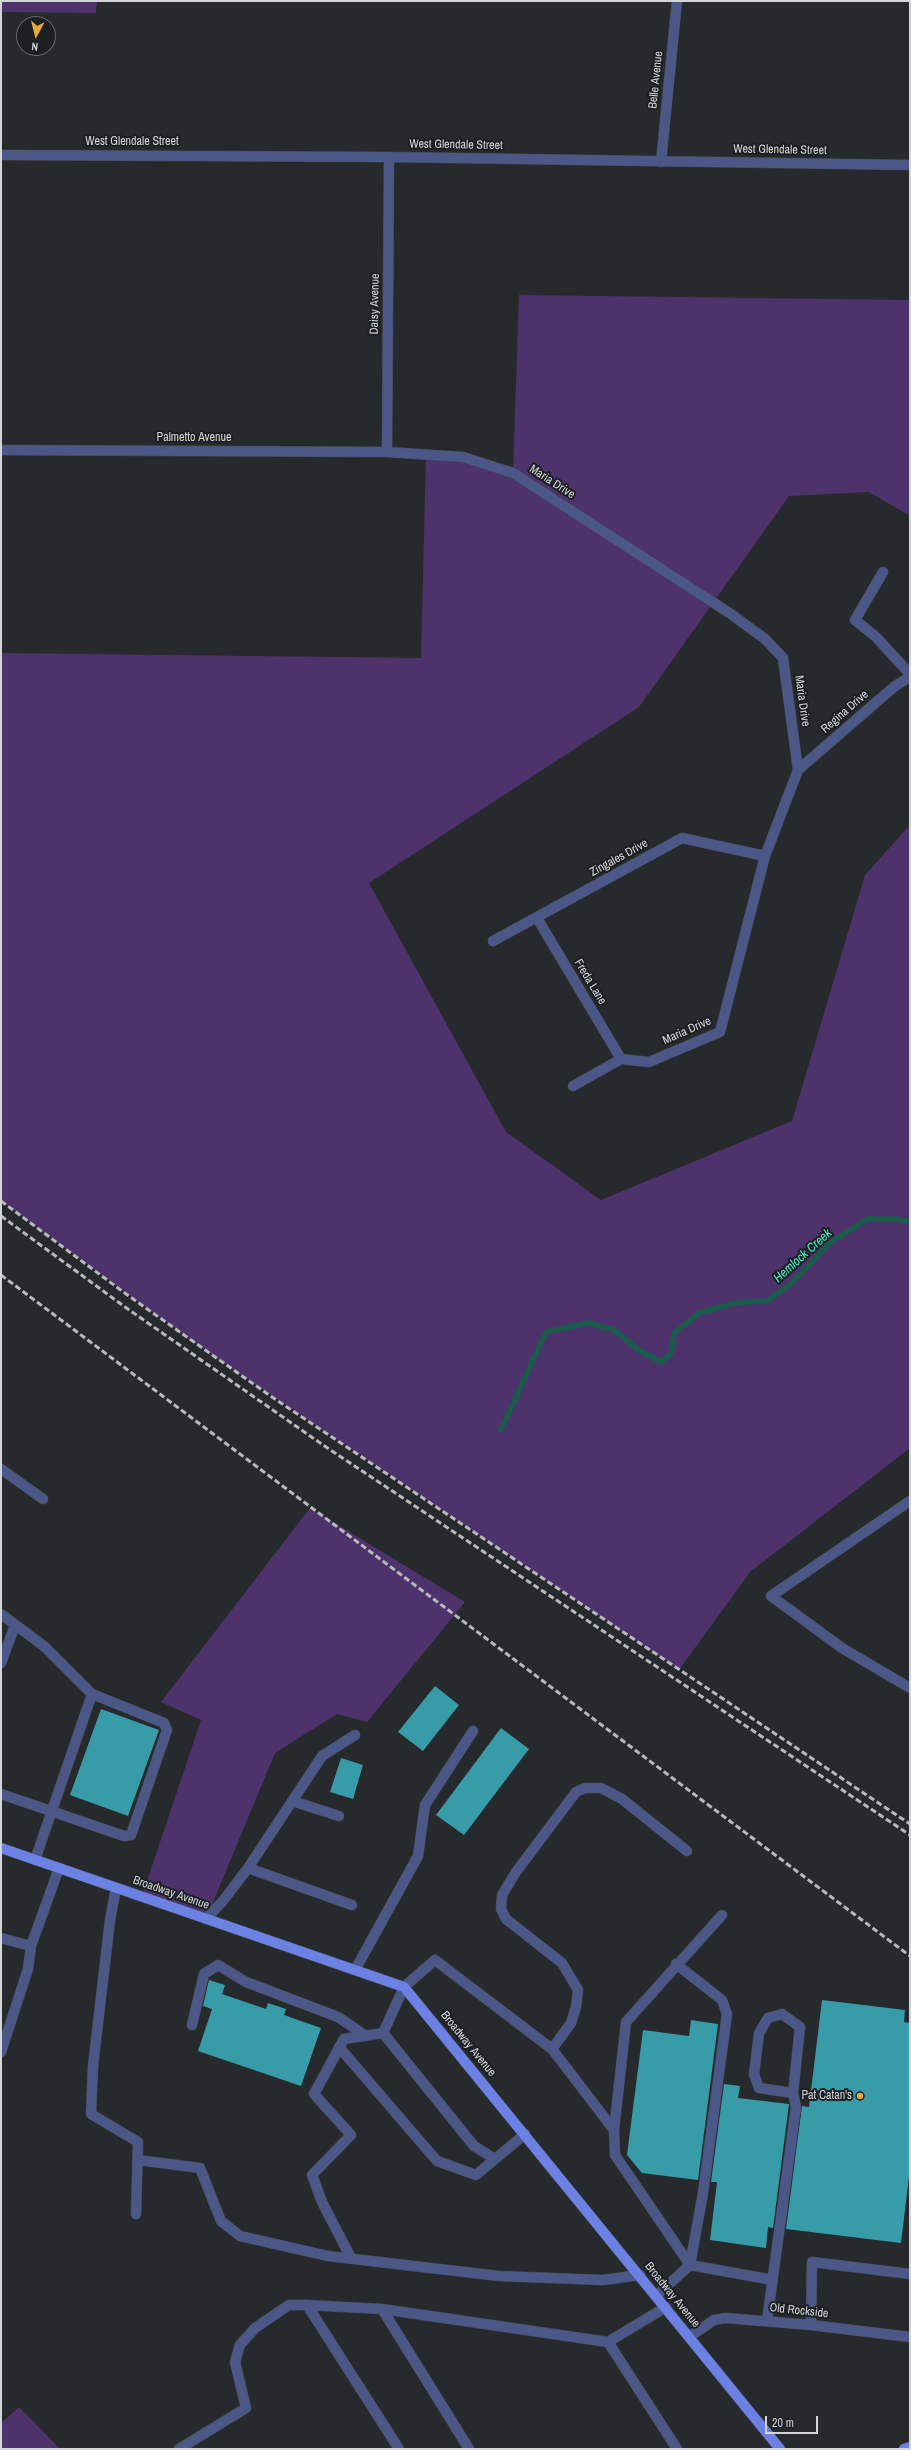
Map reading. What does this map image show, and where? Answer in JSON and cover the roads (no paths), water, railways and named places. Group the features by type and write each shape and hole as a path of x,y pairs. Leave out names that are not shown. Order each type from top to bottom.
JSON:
{"main road":[{"name":"Broadway Avenue","path":"1,1848 404,1987 640,2275 780,2449"},
{"path":"904,2449 910,2447"}],"street":[{"name":"Belle Avenue","path":"661,162 677,1"},
{"name":"West Glendale Street","path":"1,154 389,157 910,165"},
{"name":"Daisy Avenue","path":"387,452 389,157"},
{"name":"Palmetto Avenue","path":"1,450 387,452"},
{"name":"Maria Drive","path":"387,452 463,457 514,473 731,614 765,639 783,658 798,770 765,856 720,1032 649,1062 621,1059"},
{"path":"883,572 855,620 876,637 910,676"},
{"name":"Regina Drive","path":"798,770 895,686 910,676"},
{"name":"Zingales Drive","path":"493,940 682,838 765,856"},
{"name":"Freda Lane","path":"536,918 621,1059"},
{"path":"573,1086 621,1059"},
{"path":"1,1469 43,1499"},
{"path":"910,1501 771,1596 842,1648 910,1688"},
{"path":"1,1614 45,1647 92,1694 164,1723 166,1730 131,1835 124,1836 1,1794"},
{"path":"1,1663 15,1625"},
{"path":"35,1860 92,1694"},
{"path":"355,1970 418,1856 425,1805 473,1731"},
{"path":"206,1919 222,1902 248,1868 322,1756 355,1735"},
{"path":"552,2049 571,2023 576,2007 578,1990 562,1962 506,1919 501,1909 502,1895 516,1872 576,1792 585,1788 600,1788 622,1799 688,1850"},
{"path":"292,1801 339,1816"},
{"path":"1,2052 28,1969 31,1946 59,1868"},
{"path":"248,1868 352,1906"},
{"path":"116,1888 110,1920 93,2066 91,2114 138,2142 136,2214"},
{"path":"722,1915 676,1964 626,2022 614,2130 615,2155 690,2265 773,2280"},
{"path":"1,1938 31,1946"},
{"path":"383,2034 404,1987 435,1960 552,2049 614,2130"},
{"path":"656,2296 690,2265 703,2193 727,2014 722,2000 676,1964"},
{"path":"192,2025 204,1974 218,1965 246,1982 338,2017 366,2036"},
{"path":"767,2320 796,2107 793,2093 800,2027 782,2014 768,2018 759,2033 754,2074 759,2088 793,2093"},
{"path":"351,2258 322,2202 312,2175 351,2135 314,2094 344,2039 383,2034"},
{"path":"383,2034 474,2146 494,2159"},
{"path":"340,2048 437,2161 476,2175 525,2134"},
{"path":"138,2160 200,2168 221,2221 240,2236 328,2256 499,2276 604,2280 640,2275"},
{"path":"811,2325 812,2262 910,2274"},
{"path":"179,2449 246,2408 235,2362 240,2345 255,2328 288,2305 382,2308 608,2342 666,2307"},
{"path":"307,2305 399,2449"},
{"path":"382,2308 469,2449"},
{"name":"Old Rockside","path":"689,2337 714,2320 726,2318 767,2320 910,2337"},
{"path":"608,2342 677,2449"}],"waterway":[{"name":"Hemlock Creek","path":"501,1430 546,1332 588,1323 614,1330 640,1351 661,1362 671,1354 674,1333 699,1313 735,1303 767,1301 792,1283 830,1243 867,1219 897,1219 910,1222"}],"railway":[{"path":"1,1201 126,1294 269,1395 910,1824"},
{"path":"1,1216 125,1307 323,1445 910,1835"},
{"path":"1,1275 910,1956"}],"place":[{"name":"Pat Catan's","path":"860,2096"}]}
